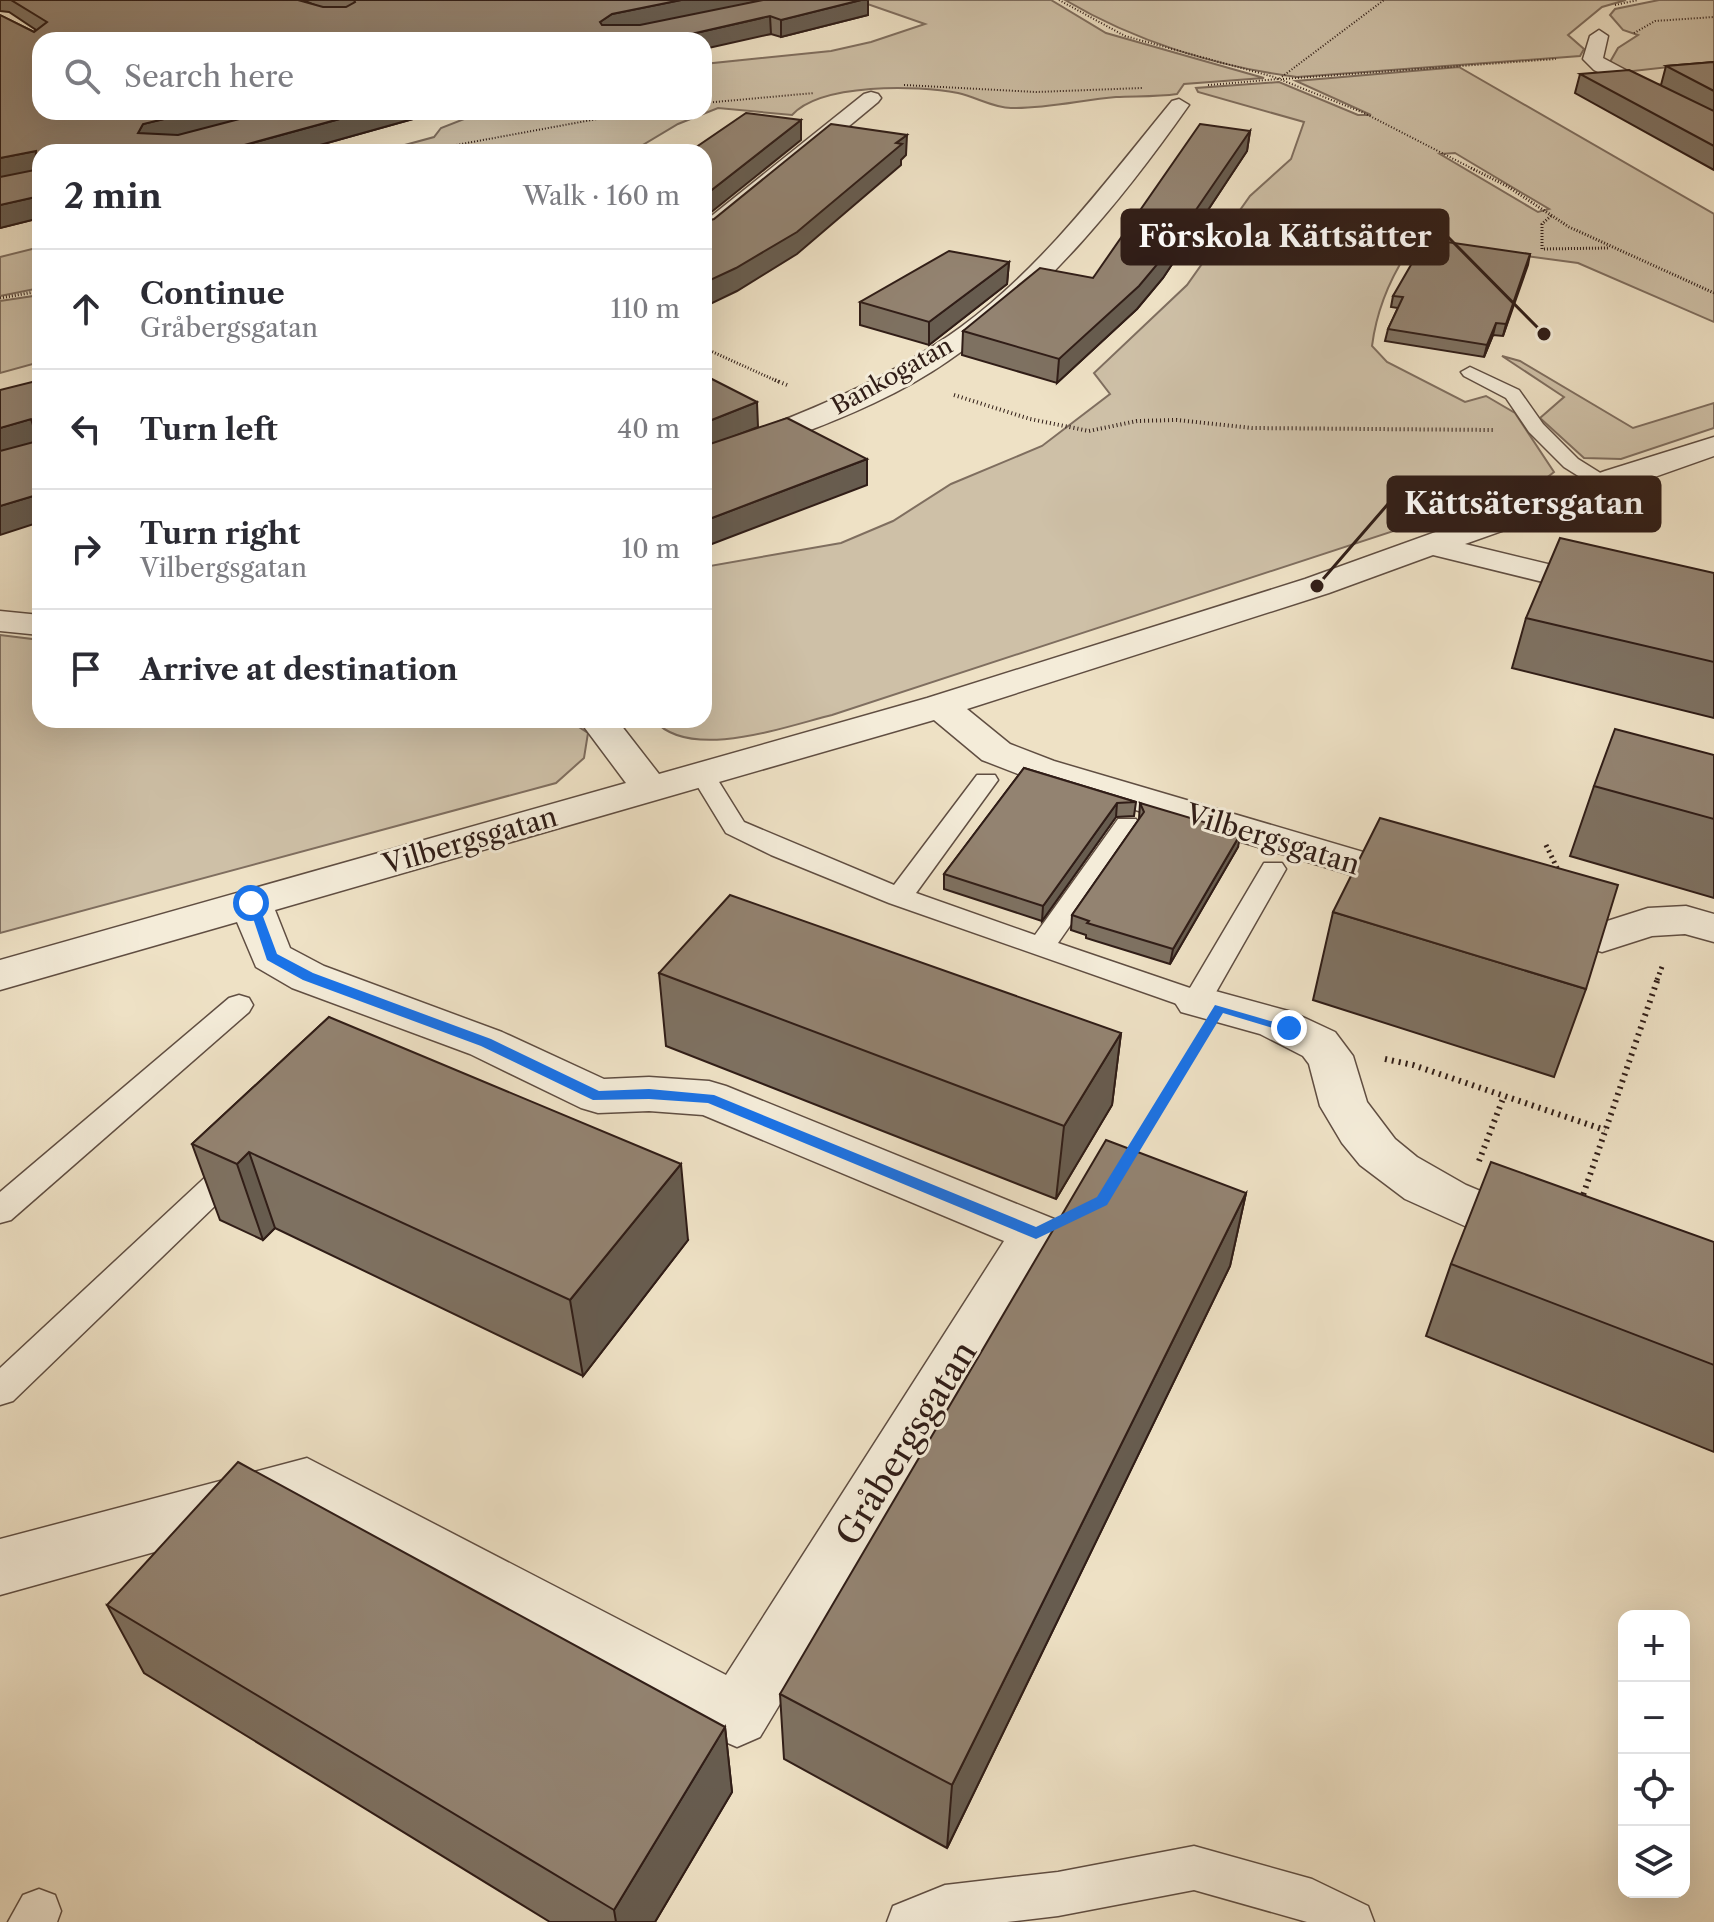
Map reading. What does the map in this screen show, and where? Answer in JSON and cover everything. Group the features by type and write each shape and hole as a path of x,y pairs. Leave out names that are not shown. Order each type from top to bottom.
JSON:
{"street":[{"path":"1599,36 1593,59 1714,125"},
{"path":"712,227 871,98"},
{"name":"Bankogatan","path":"712,458 838,408 900,377 948,348 1027,284 1074,233 1179,105"},
{"name":"Vilbergsgatan","path":"0,975 940,706 1317,586 1714,446"},
{"path":"1430,545 1714,614"},
{"path":"0,621 32,624"},
{"name":"Vilbergsgatan","path":"940,706 996,752 1040,769 1452,892"},
{"path":"604,728 650,788"},
{"name":"Gråbergsgatan","path":"0,1567 307,1484 737,1715 1036,1233 709,1098 649,1094 598,1096 486,1043 308,977 272,957 251,903"},
{"path":"1512,910 1602,938 1648,922 1686,920 1714,928"},
{"path":"1208,1004 1289,1028 1321,1045 1335,1071 1344,1104 1366,1139 1401,1172 1460,1206 1566,1247"}],"lane":[{"path":"1470,372 1513,394 1536,428 1571,463 1603,483"},
{"path":"702,774 735,827 899,897 1208,1004 1273,869"},
{"path":"899,897 986,780"},
{"path":"1041,947 1127,825"},
{"path":"0,1211 239,1005"},
{"path":"0,1390 255,1149"},
{"path":"909,1922 945,1907 1058,1894 1194,1868 1312,1901 1352,1922"}],"path":[{"path":"1059,0 1125,36 1279,79 1364,113 1507,186 1551,216 1611,248 1714,293"},
{"path":"1279,79 1384,0"},
{"path":"1599,36 1634,33 1655,21 1714,18"},
{"path":"1206,85 1555,59 1593,59"},
{"path":"712,102 904,85 1036,92 1149,88"},
{"path":"844,91 871,98"},
{"path":"462,144 592,120"},
{"path":"303,140 313,144"},
{"path":"1551,216 1542,224 1542,249 1611,248"},
{"path":"0,298 32,292"},
{"path":"712,352 838,408"},
{"path":"900,377 1030,419 1089,431 1137,421 1177,420 1252,428 1536,428"},
{"path":"1566,1247 1665,959 1602,938"},
{"path":"1125,1167 1208,1004"},
{"path":"1321,1045 1413,1065 1605,1130"},
{"path":"1460,1206 1504,1095"}],"shaded area":[{"path":"856,0 1051,0 1106,33 1264,78 1184,84 1177,94 1169,95 1116,97 1024,108 998,106 940,90 895,88 824,97 792,115 718,108 712,110 712,63 831,51 925,24"},
{"path":"1065,0 1626,0 1602,7 1568,35 1584,49 1580,56 1297,77 1237,67 1177,50 1119,28"},
{"path":"1659,0 1714,0 1714,62 1624,72 1610,62 1618,48 1638,35 1623,30 1610,15 1615,9"},
{"path":"1459,67 1714,214 1714,322 1578,263 1415,241 1387,291 1372,346 1387,362 1465,402 1486,396 1515,413 1554,472 1540,483 832,715 765,732 714,740 691,738 665,728 712,728 712,566 841,543 893,521 951,484 1042,446 1110,394 1094,373 1187,285 1250,196 1291,159 1304,122 1198,92 1196,88 1279,82 1358,115 1371,115 1296,81","holes":["1455,153 1549,209 1538,212 1440,154"]},
{"path":"462,120 688,120 644,144 408,144 434,137 441,128"},
{"path":"32,249 32,290 0,296 0,257"},
{"path":"32,296 32,364 0,373 0,301"},
{"path":"1502,356 1520,361 1633,428 1714,403 1714,428 1621,459 1584,458 1540,418 1564,397"},
{"path":"0,635 32,639 32,728 580,728 588,733 584,758 556,783 0,933"}],"building":[{"path":"11,0 298,0 323,7 346,7 354,0 681,0 612,14 600,22 602,25 640,25 763,0 861,0 781,20 770,16 700,32 34,32 47,22"},
{"path":"0,15 34,32 32,120 160,120 143,124 138,133 178,135 235,120 336,120 248,144 32,144 32,152 0,158"},
{"path":"1714,62 1714,91 1666,66"},
{"path":"1629,70 1714,111 1714,146 1580,74"},
{"path":"746,113 801,120 712,190 712,144 701,144"},
{"path":"831,124 907,135 896,143 902,144 797,232 712,279 714,219"},
{"path":"1200,124 1250,131 1165,255 1139,286 1059,359 963,331 1040,268 1093,278"},
{"path":"32,171 32,198 0,205 0,177"},
{"path":"1440,241 1530,254 1506,324 1496,323 1487,345 1388,329 1403,297 1393,296 1419,251 1433,253"},
{"path":"949,251 1009,262 929,322 860,302"},
{"path":"712,379 757,402 712,420"},
{"path":"32,382 32,420 0,428 0,390"},
{"path":"787,418 867,459 712,518 712,443"},
{"path":"32,443 32,496 0,506 0,451"},
{"path":"1560,538 1714,573 1714,662 1526,618"},
{"path":"1615,729 1714,755 1714,819 1594,786"},
{"path":"1024,768 1136,802 1117,803 1043,906 944,874"},
{"path":"1140,803 1241,833 1173,949 1087,923 1089,921 1072,915 1144,812"},
{"path":"1380,818 1618,885 1586,989 1333,912"},
{"path":"730,895 1121,1033 1064,1126 659,973"},
{"path":"329,1017 681,1164 570,1300 249,1152 237,1164 192,1144"},
{"path":"1106,1140 1246,1193 952,1785 780,1694"},
{"path":"1491,1162 1714,1242 1714,1365 1451,1264"},
{"path":"238,1462 725,1727 614,1910 107,1605"}],"place":[{"name":"Förskola Kättsätter","path":"1544,334"},
{"name":"Kättsätersgatan","path":"1317,586"}],"route":[{"path":"251,903 272,957 308,977 486,1043 598,1096 649,1094 709,1098 1036,1233 1102,1201 1118,1180 1167,1091 1220,1008 1289,1028"}]}
